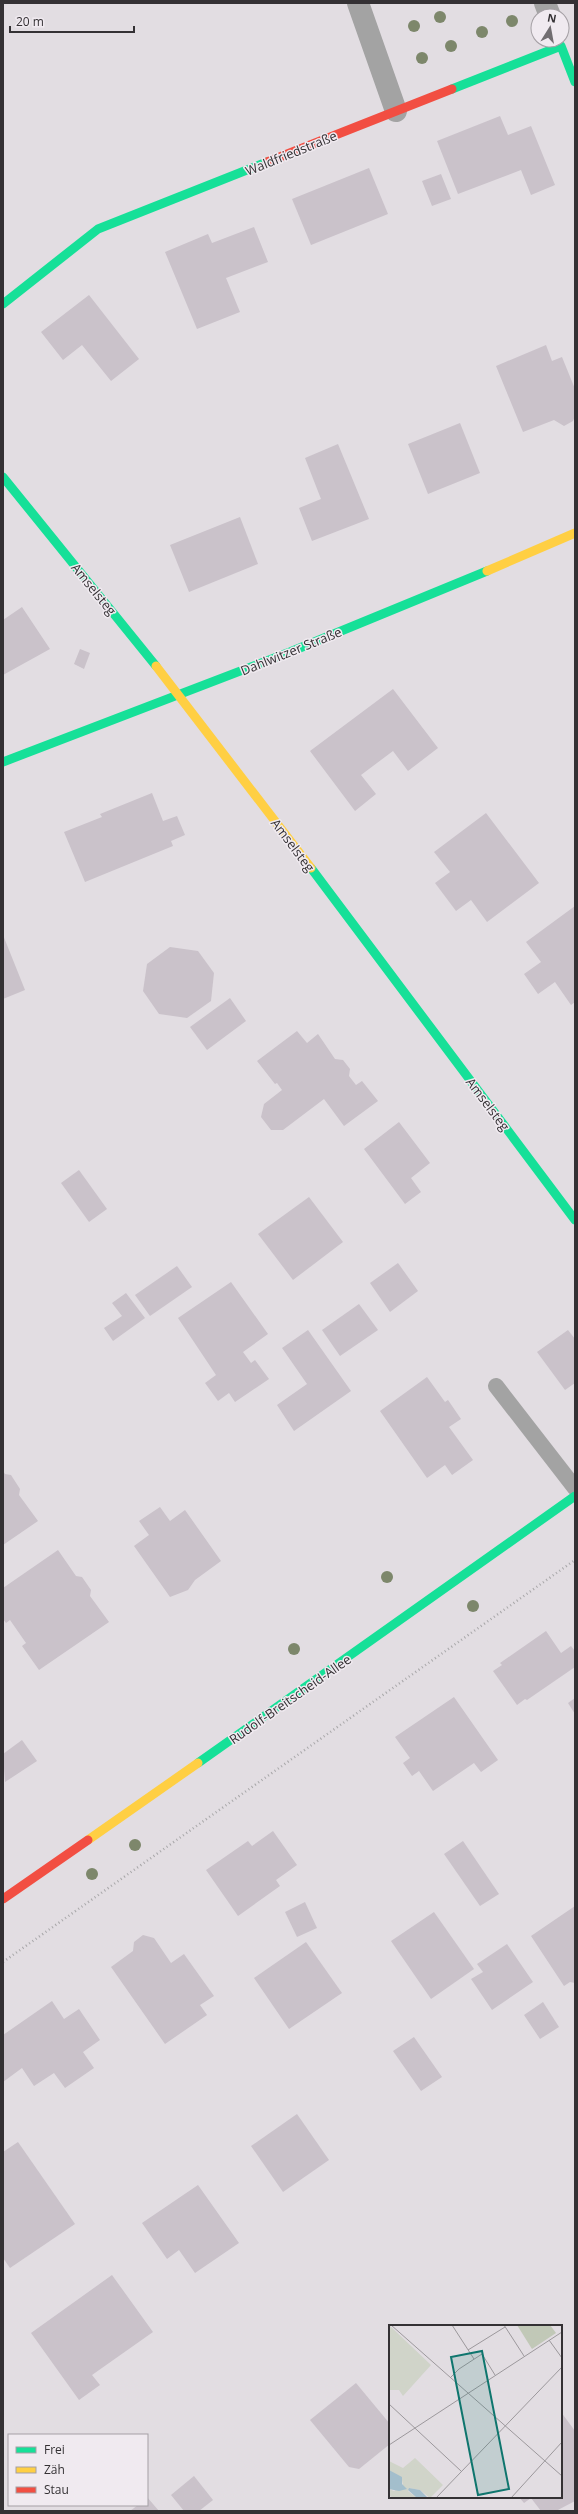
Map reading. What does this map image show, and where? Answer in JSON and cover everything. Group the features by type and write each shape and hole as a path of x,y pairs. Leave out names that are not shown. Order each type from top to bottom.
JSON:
{"street":[{"path":"358,3 396,111"},
{"name":"Waldfriedstraße","path":"3,304 98,229 396,111 548,48"},
{"name":"Waldfriedstraße","path":"562,48 575,82"},
{"name":"Amselsteg","path":"3,477 181,696 575,1220"},
{"name":"Dahlwitzer Straße","path":"3,762 181,696 426,597 575,533"},
{"name":"Rudolf-Breitscheid-Allee","path":"3,1899 402,1620 575,1496"}],"lane":[{"path":"496,1386 575,1488"}],"path":[{"path":"3,1962 575,1560"}],"building":[{"path":"500,116 508,135 531,126 555,185 531,195 521,170 458,194 437,141"},
{"path":"369,168 388,214 311,245 292,199"},
{"path":"441,174 451,199 432,206 422,181"},
{"path":"254,227 268,262 226,278 240,312 197,329 165,252 208,234 212,243"},
{"path":"89,295 139,359 111,381 82,345 63,360 41,332"},
{"path":"546,345 552,361 562,357 575,389 575,416 573,421 564,426 554,420 523,432 496,366"},
{"path":"460,423 480,473 428,494 408,444"},
{"path":"338,444 369,519 312,541 299,508 321,499 305,458"},
{"path":"240,517 258,564 189,592 170,545"},
{"path":"22,607 50,649 3,675 3,620"},
{"path":"80,649 90,653 84,669 74,664"},
{"path":"393,689 438,748 408,771 393,751 361,775 376,794 355,811 310,751"},
{"path":"152,793 163,821 177,816 185,835 171,841 173,846 85,882 64,832 102,817 100,814"},
{"path":"486,813 539,883 487,922 471,900 456,911 435,883 450,872 434,852"},
{"path":"575,906 575,1002 571,1005 555,982 538,994 524,974 541,962 526,942"},
{"path":"3,935 25,990 3,999"},
{"path":"170,947 198,951 214,973 211,1001 187,1018 159,1014 143,991 147,964"},
{"path":"230,998 246,1021 207,1050 190,1027"},
{"path":"297,1031 307,1043 318,1034 335,1059 343,1060 350,1069 349,1076 356,1085 362,1081 378,1101 344,1126 324,1099 283,1130 271,1130 261,1117 264,1104 282,1090 277,1083 275,1084 257,1061"},
{"path":"399,1122 430,1163 411,1178 421,1192 405,1204 364,1149"},
{"path":"79,1170 107,1209 89,1222 61,1183"},
{"path":"309,1197 343,1242 293,1280 258,1234"},
{"path":"398,1263 418,1291 390,1312 370,1283"},
{"path":"177,1266 192,1287 150,1316 135,1295"},
{"path":"231,1282 268,1334 243,1352 251,1363 255,1360 269,1379 235,1402 229,1393 218,1401 205,1383 216,1375 178,1318"},
{"path":"126,1293 145,1318 113,1341 104,1328 122,1316 112,1303"},
{"path":"359,1304 378,1330 340,1356 322,1330"},
{"path":"308,1330 351,1391 294,1431 277,1405 307,1384 282,1348"},
{"path":"568,1330 575,1339 575,1383 565,1390 537,1352"},
{"path":"427,1377 445,1402 448,1400 461,1419 449,1427 473,1460 452,1475 445,1465 427,1478 380,1411"},
{"path":"3,1471 5,1474 11,1475 20,1489 19,1495 38,1521 3,1545"},
{"path":"160,1507 170,1521 185,1510 221,1561 195,1580 188,1590 170,1597 134,1546 149,1535 139,1521"},
{"path":"58,1550 76,1576 82,1577 91,1590 90,1596 109,1622 39,1670 22,1646 26,1643 10,1620 6,1623 3,1619 3,1588"},
{"path":"546,1631 561,1653 571,1646 575,1651 575,1667 527,1700 525,1699 517,1705 493,1671 502,1665 500,1663"},
{"path":"454,1697 498,1760 481,1772 474,1763 433,1791 419,1771 412,1776 403,1763 410,1758 395,1737"},
{"path":"575,1698 575,1714 568,1703"},
{"path":"22,1740 37,1761 5,1782 3,1754"},
{"path":"273,1831 297,1865 276,1880 280,1886 238,1916 206,1870 248,1841 252,1846"},
{"path":"463,1841 499,1894 480,1906 444,1854"},
{"path":"305,1902 317,1928 297,1937 285,1912"},
{"path":"575,1906 575,1983 570,1982 564,1986 531,1936"},
{"path":"434,1912 474,1969 431,1999 391,1941"},
{"path":"143,1935 154,1938 171,1963 184,1954 214,1996 200,2005 207,2015 165,2044 111,1967 133,1951 134,1942"},
{"path":"306,1942 342,1993 289,2029 254,1978"},
{"path":"507,1944 533,1982 492,2010 471,1979 483,1972 477,1964"},
{"path":"52,2001 64,2019 79,2009 100,2040 83,2052 94,2068 65,2088 54,2073 34,2086 22,2068 3,2082 3,2035"},
{"path":"543,2002 559,2027 540,2039 524,2015"},
{"path":"414,2037 442,2077 421,2091 393,2051"},
{"path":"297,2114 329,2160 283,2192 251,2146"},
{"path":"18,2142 75,2224 10,2268 3,2258 3,2152"},
{"path":"198,2185 239,2243 195,2273 179,2250 167,2259 142,2223"},
{"path":"112,2275 153,2332 92,2375 100,2385 79,2400 31,2333"},
{"path":"356,2383 389,2423 389,2445 359,2469 349,2467 310,2420"},
{"path":"562,2413 575,2431 575,2501 556,2511 541,2511 531,2498 562,2498"},
{"path":"194,2476 213,2500 199,2511 184,2511 171,2495"},
{"path":"148,2498 159,2511 130,2511 137,2506 148,2506"},
{"path":"520,2498 531,2498 524,2503"}],"traffic: fast":[{"path":"452,89 561,46 575,82"},
{"path":"3,304 98,229 267,162"},
{"path":"3,477 156,666"},
{"path":"3,762 290,652 487,571"},
{"path":"311,868 575,1220"},
{"path":"198,1763 575,1496"}],"traffic: slow":[{"path":"487,571 575,533"},
{"path":"156,666 311,868"},
{"path":"88,1840 198,1763"}],"traffic: jam":[{"path":"267,162 452,89"},
{"path":"3,1899 88,1840"}]}
